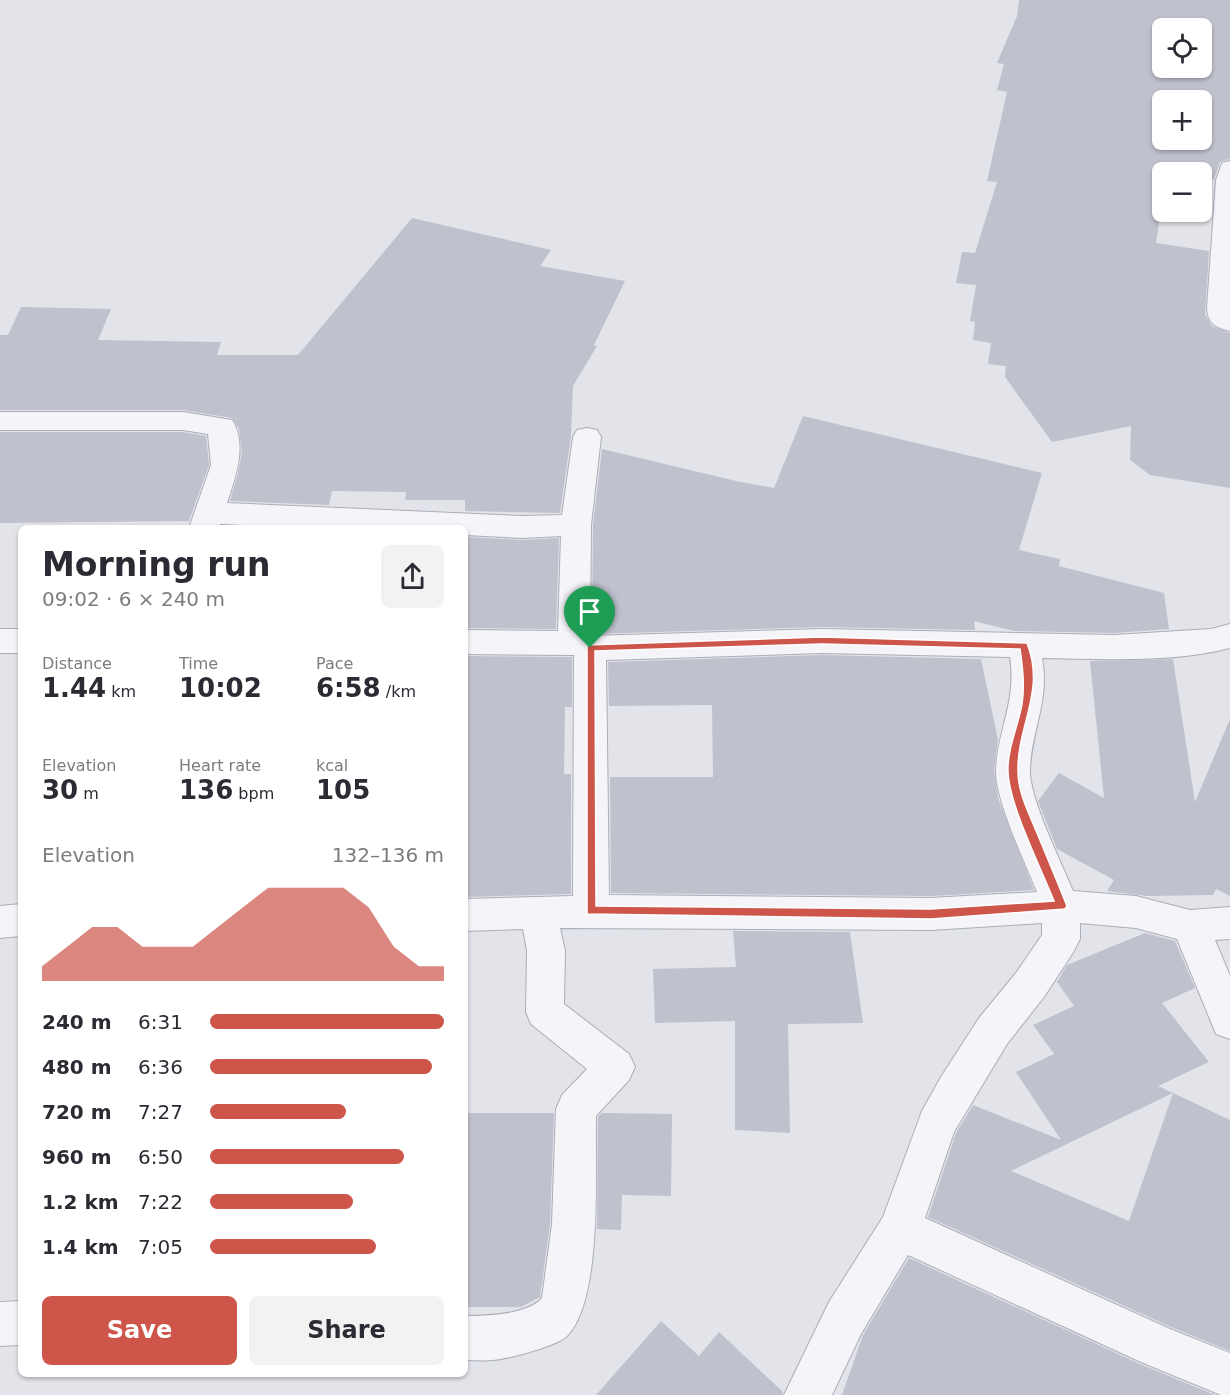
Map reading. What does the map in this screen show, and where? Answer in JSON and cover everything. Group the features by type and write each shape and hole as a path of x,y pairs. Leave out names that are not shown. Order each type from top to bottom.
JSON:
{"street":[{"path":"1228,184 1220,309 1222,320 1230,323"},
{"path":"0,421 183,421 222,427 225,465 207,521 417,525"},
{"path":"587,437 576,525 591,911"},
{"path":"468,526 576,525"},
{"path":"468,642 582,645 822,641 1114,647 1211,641 1230,636"},
{"path":"0,642 18,641"},
{"path":"807,1395 845,1318 900,1229 936,1125 955,1090 993,1031 1030,985 1062,939 1061,906 1016,793 1013,771 1027,703 1029,675 1024,646"},
{"path":"468,915 591,911 931,914 1061,906 1136,912 1190,926 1230,923"},
{"path":"468,1338 494,1338 549,1323 561,1309 567,1283 573,1224 576,1109 615,1067 545,1012 546,951 539,912"},
{"path":"0,922 18,920"},
{"path":"1190,926 1230,1020"},
{"path":"900,1229 1157,1346 1230,1376"},
{"path":"0,1324 18,1323"}],"building":[{"path":"1019,0 1230,0 1230,159 1220,162 1214,180 1212,180 1212,162 1152,162 1152,222 1159,222 1156,243 1209,251 1205,314 1212,326 1230,333 1230,488 1150,475 1130,460 1131,426 1052,442 1005,377 1006,366 988,364 991,343 973,340 975,322 970,321 976,285 956,283 962,252 975,253 997,182 987,181 1007,92 997,90 1004,64 997,63 1017,16"},
{"path":"412,218 551,250 540,266 625,281 594,345 597,346 573,386 571,435 560,513 465,511 465,500 405,500 406,492 332,491 329,505 230,501 242,451 239,429 232,418 183,410 0,410 0,335 8,335 21,307 111,309 98,340 221,342 217,355 298,355"},
{"path":"803,416 1042,473 1019,550 1060,559 1059,566 1164,593 1169,629 1114,633 1014,631 974,621 975,630 822,627 592,634 593,525 602,449 774,488"},
{"path":"0,432 183,432 206,436 209,465 189,521 0,523"},
{"path":"468,537 522,540 559,538 556,629 468,628"},
{"path":"822,655 981,659 998,740 994,770 998,798 1034,890 931,896 611,893 610,777 713,777 712,705 609,706 608,662"},
{"path":"468,656 572,657 572,707 565,707 564,774 571,774 571,894 468,897"},
{"path":"1173,659 1195,802 1230,719 1230,896 1216,889 1213,895 1147,896 1107,891 1114,880 1057,849 1038,801 1059,773 1104,798 1090,661"},
{"path":"733,931 850,932 863,1023 788,1024 790,1133 735,1130 735,1021 655,1023 653,969 736,967"},
{"path":"1145,933 1175,941 1195,988 1162,1003 1209,1062 1158,1086 1173,1093 1230,1120 1230,1351 1171,1327 928,1217 956,1133 973,1105 1061,1140 1016,1072 1054,1054 1033,1025 1074,1006 1057,982 1067,965","holes":["1173,1093 1129,1221 1011,1171"]},
{"path":"468,1113 554,1113 550,1224 540,1297 521,1307 468,1307"},
{"path":"602,1113 672,1114 671,1196 622,1195 621,1230 597,1229 598,1117"},
{"path":"909,1258 1140,1364 1215,1395 842,1395 863,1335"},
{"path":"661,1321 699,1356 719,1332 783,1392 782,1395 596,1395"}],"route":[{"path":"822,641 1024,646 1029,675 1027,703 1019,729 1013,771 1016,793 1061,906 931,914 591,911 590,648 822,641"}]}
